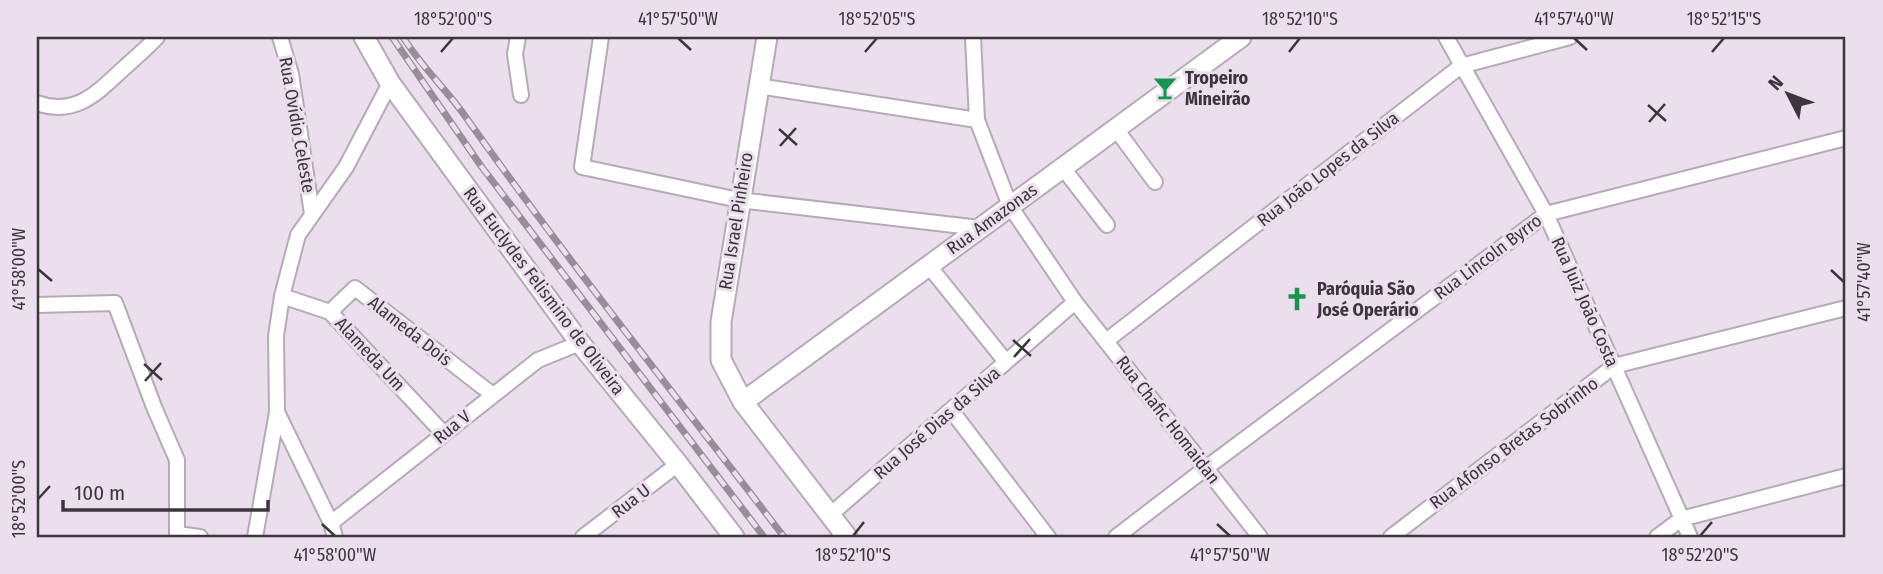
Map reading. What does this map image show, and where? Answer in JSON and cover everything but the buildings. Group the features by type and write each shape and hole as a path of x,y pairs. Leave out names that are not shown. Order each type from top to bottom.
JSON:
{"street":[{"path":"37,103 60,107 86,101 157,37"},
{"name":"Rua Ovídio Celeste","path":"279,37 291,74 312,214"},
{"name":"Rua Euclydes Felismino de Oliveira","path":"364,37 390,83 580,343 734,537"},
{"path":"518,37 515,54 521,95"},
{"path":"601,37 582,167 739,200 980,228"},
{"name":"Rua Israel Pinheiro","path":"766,37 721,322 721,360 743,402 846,537"},
{"name":"Rua Chafic Homaidan","path":"973,37 977,120 1010,206 1075,302 1260,537"},
{"name":"Rua Amazonas","path":"743,402 1063,168 1236,37"},
{"name":"Rua Juiz João Costa","path":"1446,37 1546,214 1690,537"},
{"name":"Rua João Lopes da Silva","path":"1106,341 1461,66 1570,37"},
{"path":"256,537 277,412 276,336 282,296 298,235 346,167 390,83"},
{"path":"758,86 977,120"},
{"path":"1115,129 1155,182"},
{"name":"Rua Lincoln Byrro","path":"1116,537 1546,214 1846,138"},
{"path":"1063,168 1107,225"},
{"path":"929,266 1006,362"},
{"name":"Alameda Dois","path":"330,312 355,288 493,395"},
{"name":"Alameda Um","path":"282,296 330,312 444,434"},
{"name":"Rua José Dias da Silva","path":"830,515 1075,302"},
{"path":"37,305 115,303 177,460 177,535 200,537"},
{"name":"Rua Afonso Bretas Sobrinho","path":"1391,537 1614,366 1846,308"},
{"name":"Rua V","path":"333,530 444,434 538,360 580,343"},
{"path":"951,410 1048,537"},
{"path":"277,412 333,530"},
{"name":"Rua U","path":"583,537 678,464"},
{"path":"1657,537 1681,520 1846,477"}],"railway":[{"path":"392,37 481,166 764,537"},
{"path":"403,37 784,537"}],"place":[{"name":"Tropeiro Mineirão","path":"1165,88"},
{"name":"Paróquia São José Operário","path":"1297,299"}]}
